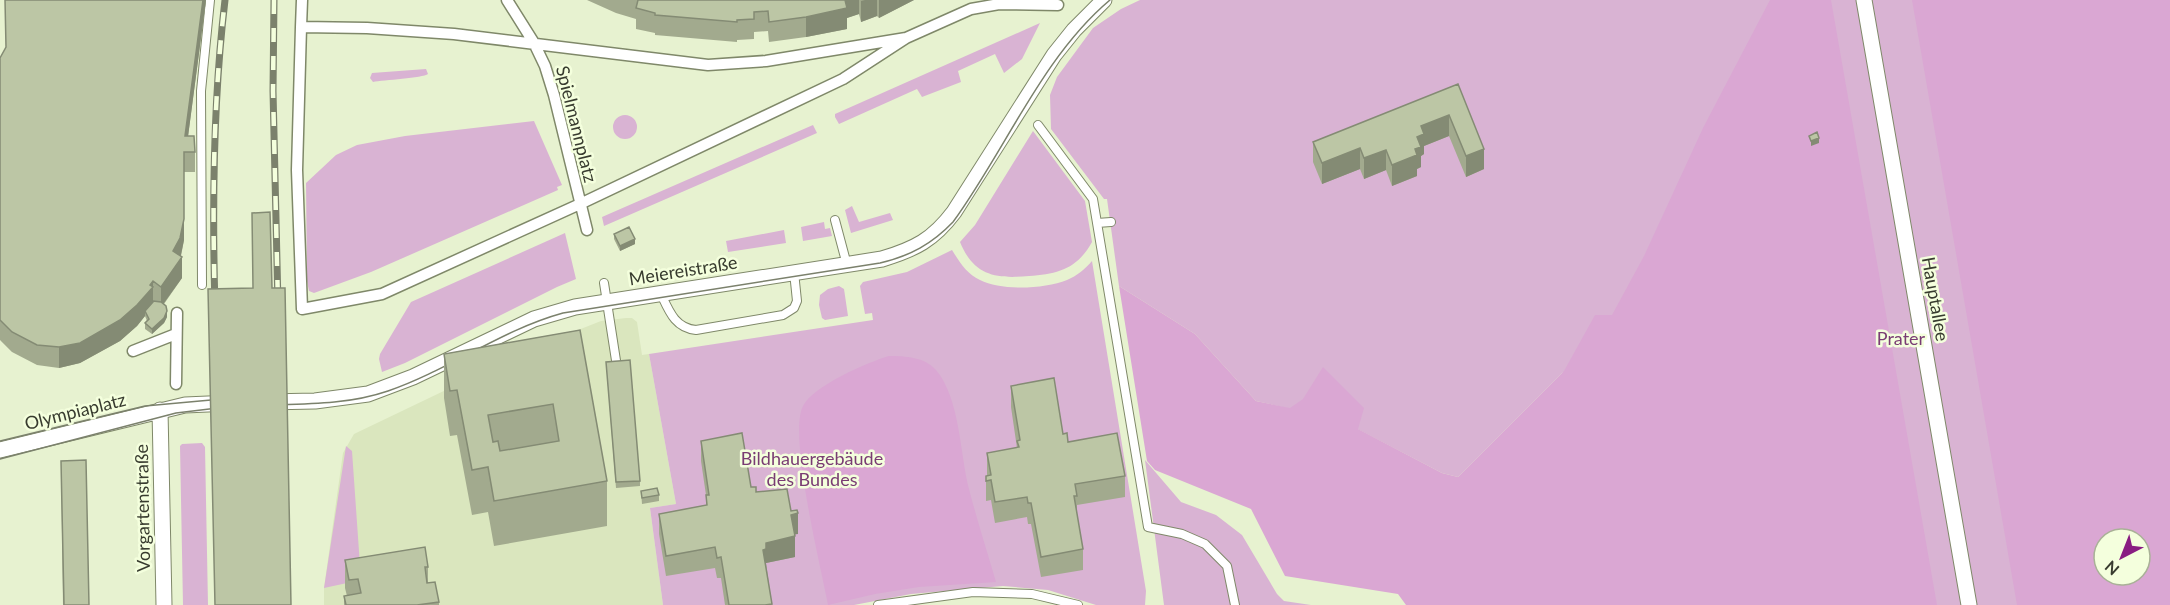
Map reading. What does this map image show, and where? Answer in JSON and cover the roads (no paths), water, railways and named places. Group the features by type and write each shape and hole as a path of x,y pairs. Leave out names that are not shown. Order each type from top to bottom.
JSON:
{"street":[{"path":"302,0 297,170 302,309 382,294 580,204 843,79 906,38 971,9 999,4 1058,5"},
{"name":"Spielmannplatz","path":"507,0 534,43 545,66 587,230"},
{"path":"971,9 980,0"},
{"name":"Meiereistraße","path":"160,410 185,405 315,401 368,394 413,377 534,319 575,307 847,265 882,259 908,251 928,240 941,229 1054,55 1074,30 1104,0"},
{"name":"Hauptallee","path":"1864,0 1969,605"},
{"path":"301,27 367,28 534,43 708,65 766,61 906,38"},
{"path":"176,384 177,313"},
{"path":"134,351 176,334"},
{"name":"Olympiaplatz","path":"0,450 160,410"},
{"name":"Vorgartenstraße","path":"160,410 164,605"}],"lane":[{"path":"202,285 201,91 210,0"},
{"path":"1038,125 1093,199 1148,527 1182,534 1205,544 1227,566 1235,605"},
{"path":"835,220 847,265"},
{"path":"1097,223 1111,222"},
{"path":"661,294 670,314 676,321 687,329 696,330 783,315 797,301 794,272"},
{"path":"604,283 617,367"},
{"path":"878,605 973,592 1032,594 1078,605"}],"tram line":[{"path":"271,405 345,401 388,391 518,329 563,313 880,263 911,253 929,243 953,222 1044,77 1086,23 1110,0"},
{"path":"0,441 145,406 211,400"},
{"path":"0,459 176,413 226,407"}],"railway":[{"path":"215,306 214,152 225,0"},
{"path":"274,0 273,91 278,305"}],"park label":[{"name":"Prater","path":"1901,338"},
{"name":"Bildhauergebäude des Bundes","path":"812,468"}]}
